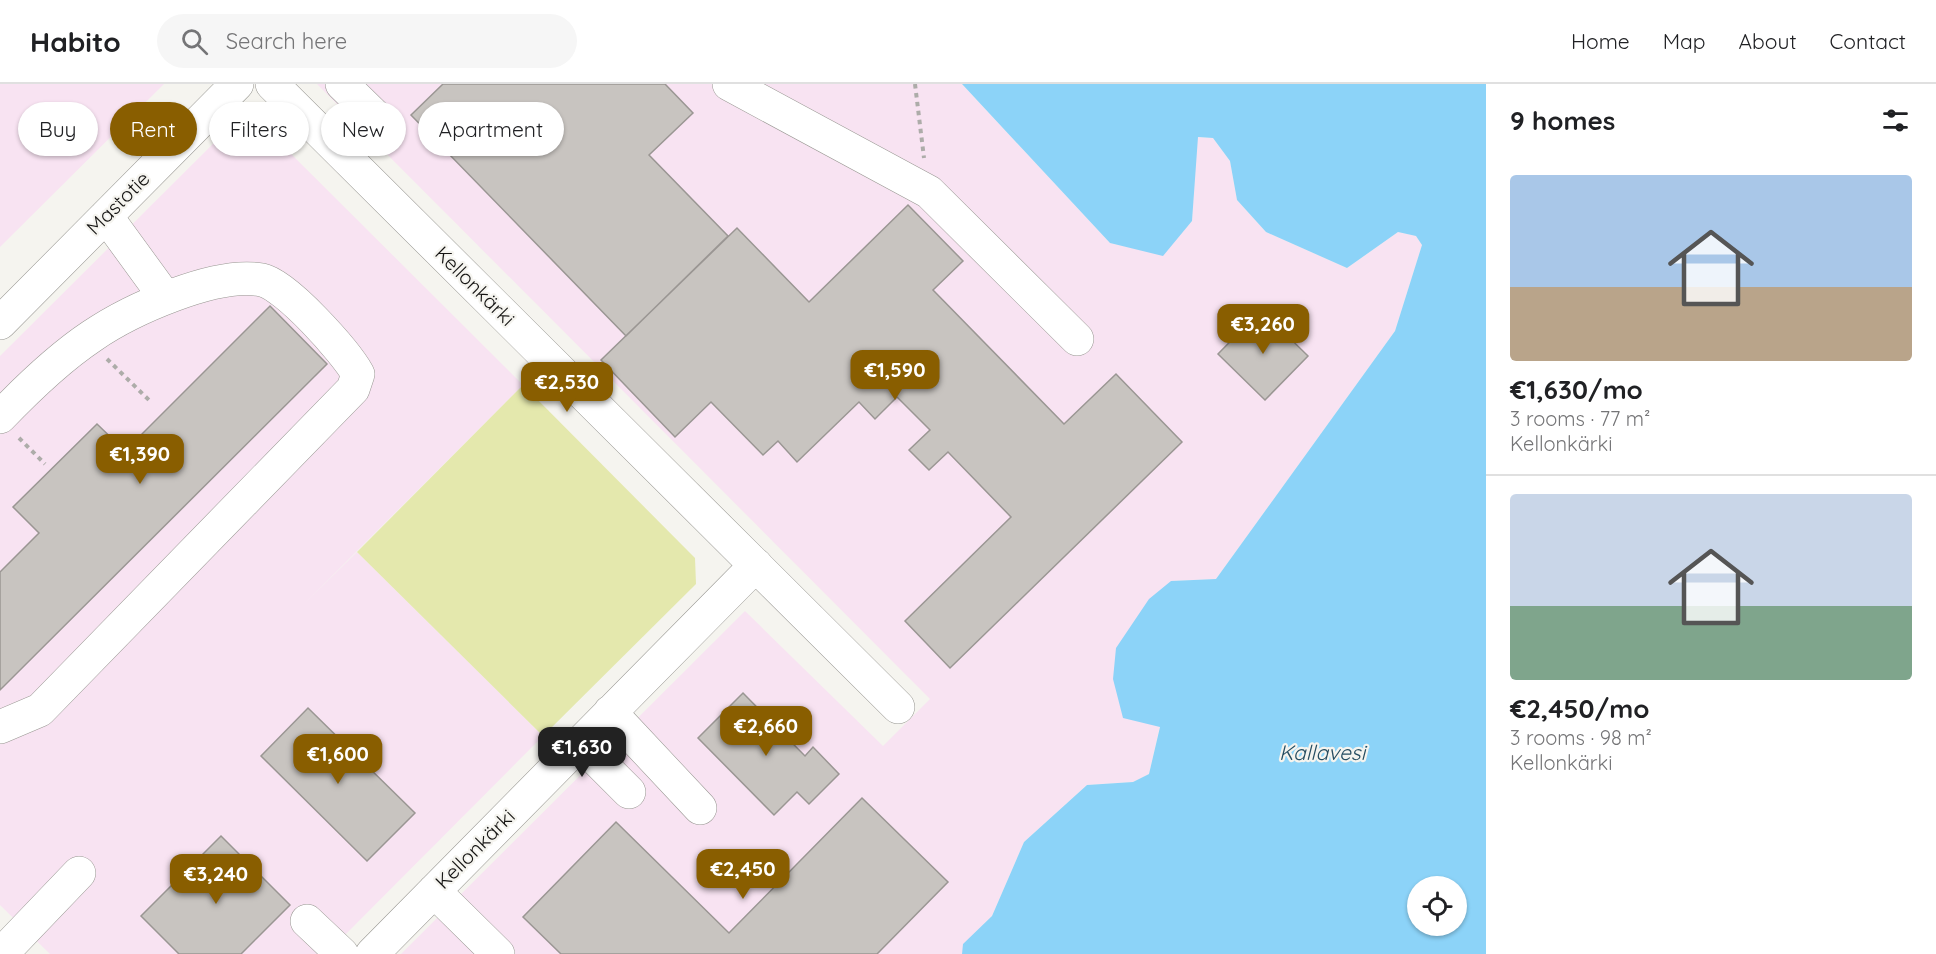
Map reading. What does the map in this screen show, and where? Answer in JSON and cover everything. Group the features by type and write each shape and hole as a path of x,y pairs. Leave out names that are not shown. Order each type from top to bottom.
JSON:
{"street":[{"name":"Mastotie","path":"0,322 237,84"},
{"name":"Kellonkärki","path":"272,84 898,707"},
{"path":"342,84 360,102"},
{"path":"729,84 929,192 1077,339"},
{"path":"106,216 165,297"},
{"path":"0,727 40,710 353,389 358,374 348,357 278,287 261,280 226,281 165,297 92,336 8,426"},
{"name":"Kellonkärki","path":"387,949 434,891 756,565"},
{"path":"610,712 700,807"},
{"path":"580,743 629,792"},
{"path":"12,943 79,873"},
{"path":"434,891 498,954"},
{"path":"306,921 342,954"}],"path":[{"path":"915,84 929,192"},
{"path":"92,336 110,363 152,403"},
{"path":"8,426 45,464"}],"shaded area":[{"path":"0,84 164,84 146,102 110,102 110,138 98,150 98,102 18,102 18,156 92,156 0,247"},
{"path":"317,84 962,84 1110,243 1163,255 1192,221 1197,137 1213,138 1230,161 1237,200 1266,232 1347,268 1398,232 1416,236 1422,245 1395,331 1216,579 1171,581 1160,726 1149,774 1133,782 1087,785 1024,842 992,916 964,944 962,954 401,954 745,611 883,746 930,699 389,156 406,156 406,102 335,102"},
{"path":"209,148 209,156 293,156 523,385 306,602 357,552 543,736 326,954 50,954 0,905 0,356"}],"green space":[{"path":"523,385 695,558 696,584 543,736 357,552"}],"water":[{"name":"Kallavesi","path":"962,84 1486,84 1486,954 962,954 963,944 992,916 1024,842 1087,785 1133,782 1149,774 1160,727 1123,718 1113,679 1116,648 1149,599 1171,581 1216,579 1395,331 1422,245 1416,236 1398,232 1347,268 1266,232 1237,200 1230,161 1213,138 1198,137 1192,221 1163,256 1110,243"}],"building":[{"path":"443,84 665,84 693,113 649,155 728,236 626,336 451,156 564,156 564,102 424,102"},
{"path":"418,108 418,122 411,115"},
{"path":"908,205 963,261 933,290 1064,424 1116,374 1182,442 950,668 905,621 1011,517 948,452 929,470 909,450 930,430 897,397 875,419 859,402 797,462 778,441 763,455 711,402 675,437 601,360 737,228 809,302"},
{"path":"270,306 327,364 0,690 0,572 39,533 13,507 97,424 125,451"},
{"path":"1261,310 1308,356 1265,400 1218,354"},
{"path":"743,693 805,756 813,747 839,774 809,804 797,792 774,815 698,738"},
{"path":"308,708 415,813 367,861 261,756"},
{"path":"862,798 948,882 877,954 561,954 523,917 616,822 729,933"},
{"path":"221,836 290,905 241,954 179,954 141,916"}]}
